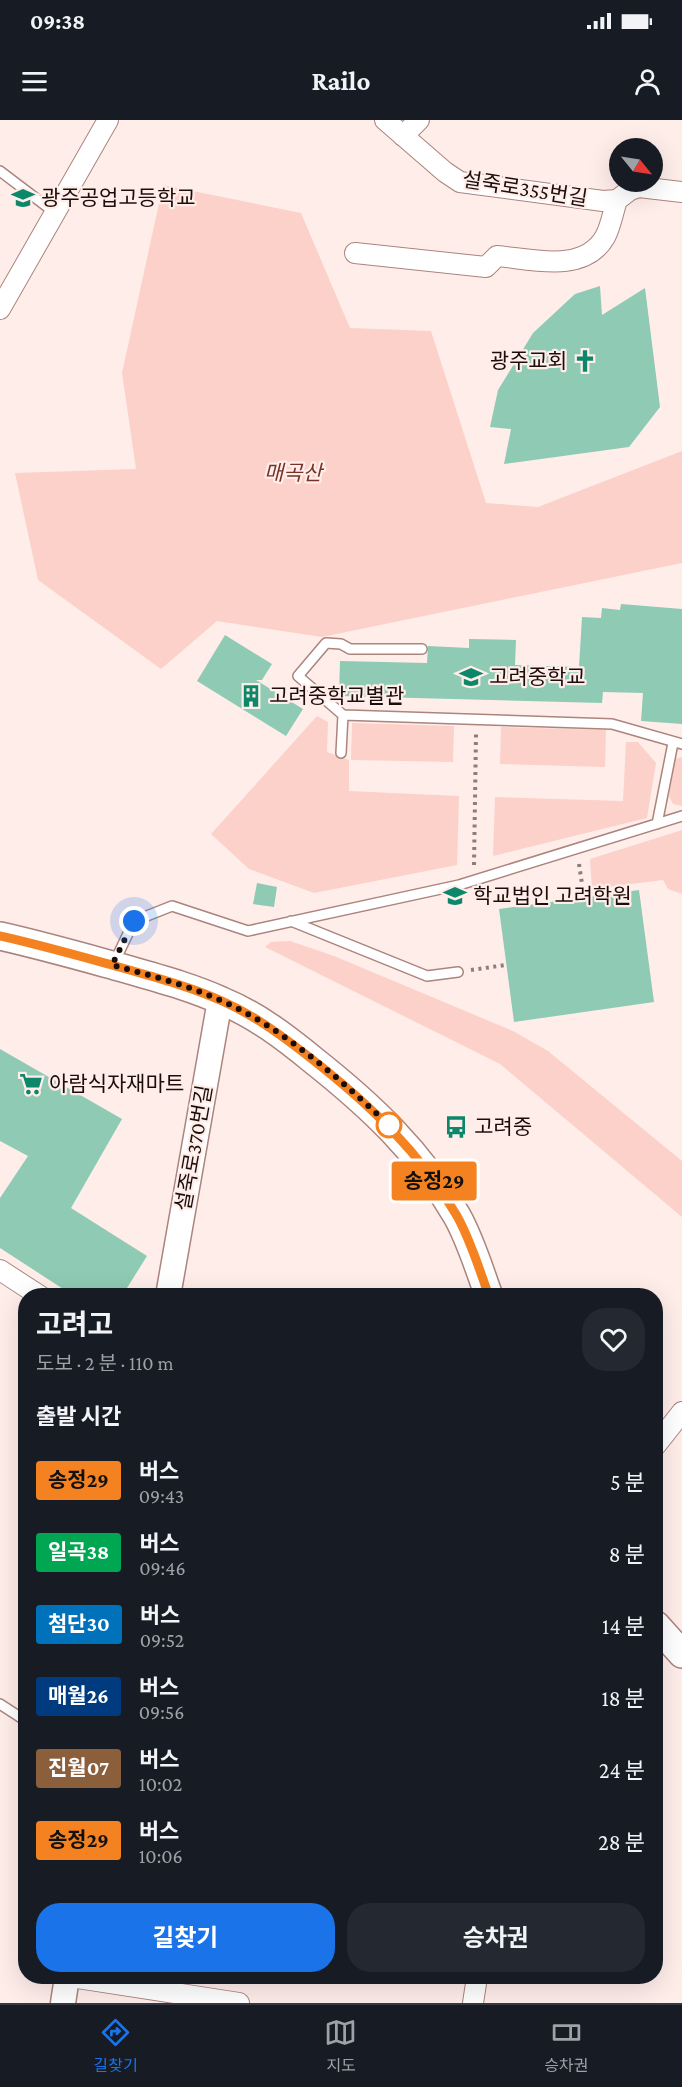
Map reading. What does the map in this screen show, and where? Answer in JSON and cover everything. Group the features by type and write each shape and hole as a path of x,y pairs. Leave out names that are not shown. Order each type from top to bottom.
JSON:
{"main road":[{"path":"0,936 163,979 220,1000 280,1034 360,1098 392,1128 423,1166 457,1216 472,1248 486,1288"},
{"path":"663,1633 682,1654"}],"street":[{"path":"0,309 108,120"},
{"name":"설죽로355번길","path":"385,120 445,172 460,182 603,201 617,200 630,190 639,187 682,192"},
{"path":"403,136 419,120"},
{"path":"355,253 486,267 497,256 553,261 575,260 590,255 605,237 617,200"},
{"name":"설죽로370번길","path":"169,1288 220,1000"},
{"path":"0,1270 28,1288"},
{"path":"663,1436 682,1412"},
{"path":"63,2003 67,1984"},
{"path":"115,1984 239,2003"},
{"path":"473,2003 476,1984"}],"lane":[{"path":"0,171 54,212"},
{"path":"422,649 350,649 340,644 326,643 298,676 342,715 612,724 677,744 657,824"},
{"path":"341,753 342,715"},
{"path":"112,965 134,921 172,906 248,931 474,880 682,816"},
{"path":"291,921 427,976 458,972"},
{"path":"0,1704 18,1716"}],"path":[{"path":"474,880 476,720"},
{"path":"577,849 584,897"},
{"path":"458,972 506,965"}],"green space":[{"name":"매곡산","path":"163,185 301,213 350,328 431,331 486,503 538,507 682,451 682,563 322,637 217,621 161,669 38,580 15,473 136,469 122,373"},
{"path":"317,716 328,722 327,752 349,760 349,791 459,796 457,865 314,893 249,869 211,834"},
{"path":"352,723 454,726 453,762 351,760"},
{"path":"501,727 606,730 605,767 500,764"},
{"path":"626,742 638,742 656,763 647,818 493,856 495,797 623,801"},
{"path":"682,757 682,806 673,804 669,796 675,759"},
{"path":"682,830 682,894 668,889 663,880 592,889 590,859"},
{"path":"290,941 334,956 513,1031 548,1051 682,1161 682,1217 500,1064 265,947 271,942"}],"building":[{"name":"광주교회","path":"600,286 602,315 645,288 660,407 629,447 504,464 511,429 490,427 498,390 533,333 575,294"},
{"path":"621,604 682,609 682,724 641,721 643,693 603,692 602,703 339,696 340,661 427,663 428,646 469,648 469,639 516,640 515,665 579,667 582,617 601,618 602,608 620,610"},
{"name":"고려중학교별관","path":"225,635 272,664 262,680 256,680 303,709 286,736 197,681"},
{"path":"257,883 277,887 274,907 253,904"},
{"path":"639,890 654,1002 514,1022 499,909"},
{"path":"0,1049 122,1119 71,1208 147,1256 127,1288 62,1288 0,1248 0,1198 28,1156 0,1141"}],"bus line":[{"name":"송정29","path":"0,936 64,951 163,979 235,1007 280,1034 360,1098 392,1128 423,1166 457,1216 472,1248 486,1288"}],"place":[{"name":"광주공업고등학교","path":"23,198"},
{"name":"광주교회","path":"585,361"},
{"name":"고려중학교","path":"471,677"},
{"name":"고려중학교별관","path":"251,696"},
{"name":"학교법인 고려학원","path":"455,896"},
{"name":"아람식자재마트","path":"31,1084"},
{"name":"고려중","path":"456,1127"}],"route":[{"path":"134,921 112,965 163,979 235,1007 280,1034 360,1098 392,1128 389,1125"}]}
